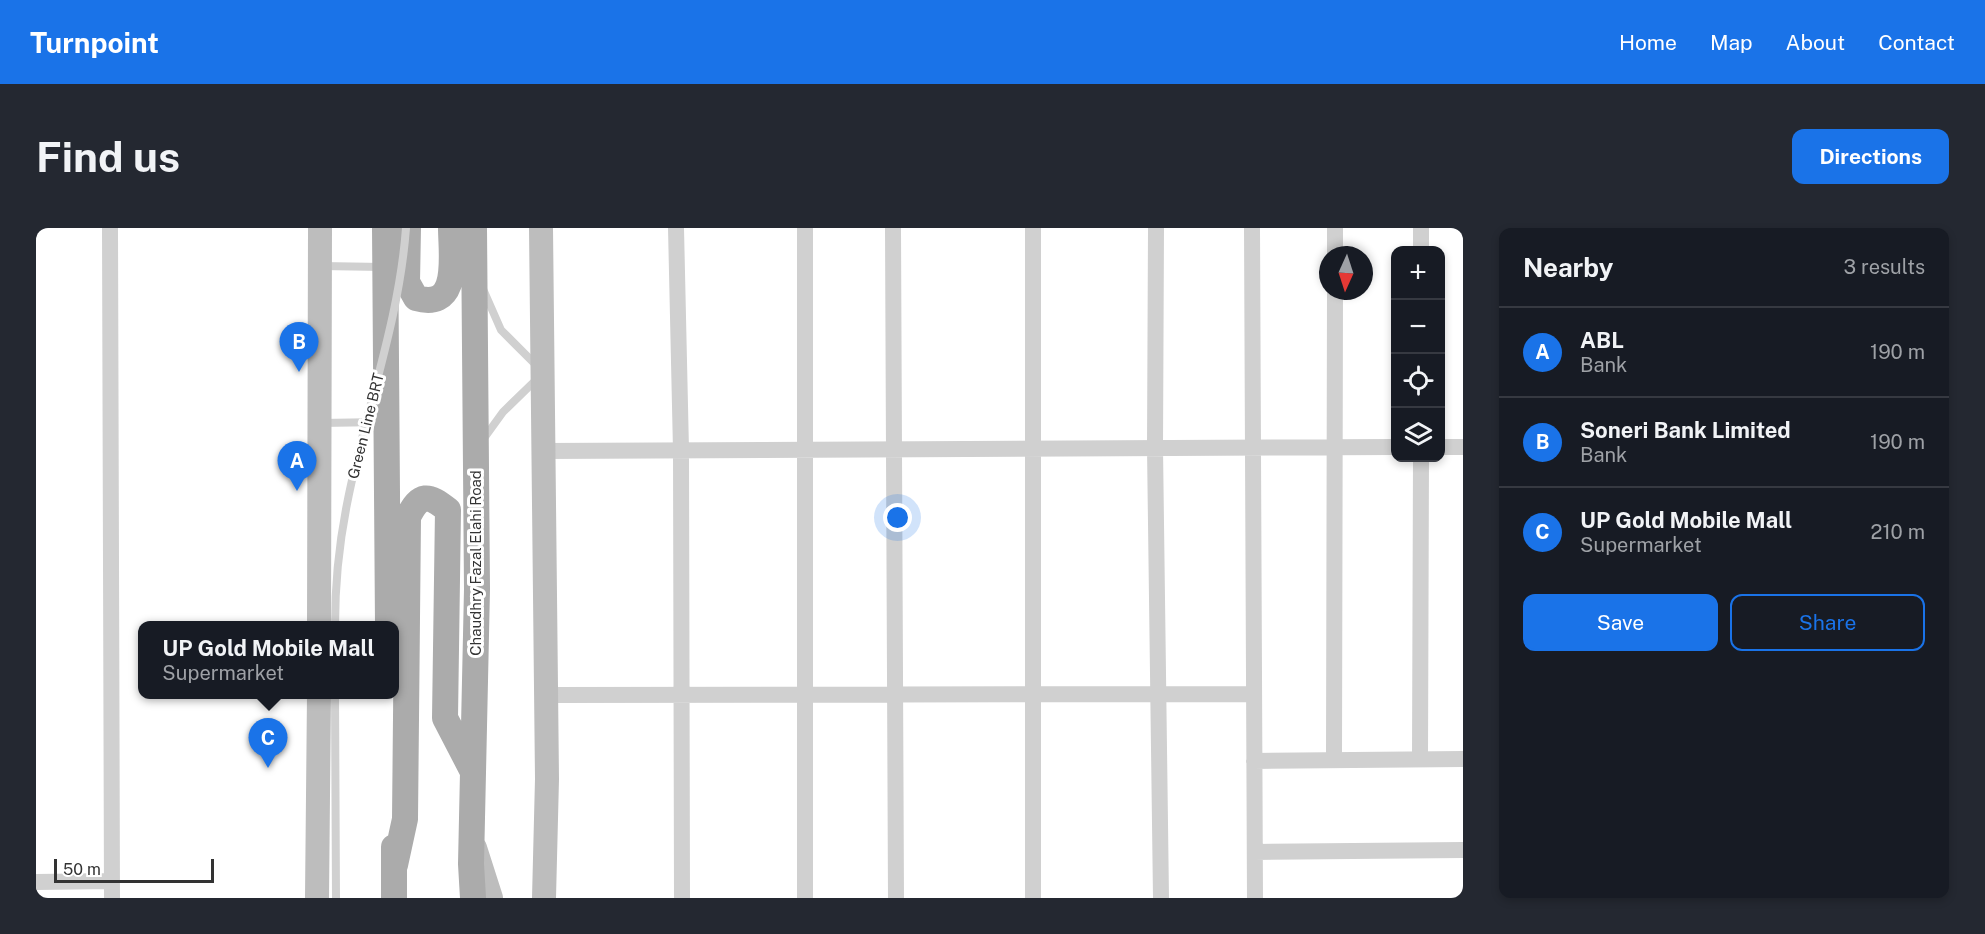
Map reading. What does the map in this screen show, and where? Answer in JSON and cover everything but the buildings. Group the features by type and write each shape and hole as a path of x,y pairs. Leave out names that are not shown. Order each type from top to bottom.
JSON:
{"main road":[{"path":"385,228 388,621"},
{"path":"407,228 408,282 416,298 432,300 447,291 451,280 451,228"},
{"name":"Chaudhry Fazal Elahi Road","path":"473,898 477,589 474,228"},
{"path":"395,865 405,819 408,517 415,503 423,498 432,499 448,510 445,718 473,772"},
{"path":"390,699 394,898"}],"street":[{"path":"36,882 112,890 110,228"},
{"path":"319,621 320,228"},
{"path":"541,228 547,780 544,898"},
{"path":"676,228 681,450 682,898"},
{"path":"805,228 805,898"},
{"path":"893,228 896,898"},
{"path":"1033,228 1033,898"},
{"path":"1156,228 1155,448 1161,898"},
{"path":"1252,228 1255,898"},
{"path":"1335,228 1335,246"},
{"path":"1421,228 1421,246"},
{"path":"1334,760 1335,300"},
{"path":"544,451 1391,447"},
{"path":"1445,447 1463,447"},
{"path":"1420,759 1421,462"},
{"path":"546,695 1254,694"},
{"path":"317,898 318,699"},
{"path":"1254,761 1463,759"},
{"path":"472,840 491,898"},
{"path":"1255,852 1463,850"}],"lane":[{"name":"Green Line BRT","path":"335,621 336,579 347,501 397,304 407,228"},
{"path":"320,266 385,267"},
{"path":"475,271 501,330 543,373 503,412 476,449"},
{"path":"320,423 386,422"},
{"path":"335,699 336,898"}],"place":[{"name":"Soneri Bank Limited","path":"299,372"},
{"name":"ABL","path":"297,491"},
{"name":"UP Gold Mobile Mall","path":"268,768"}]}
